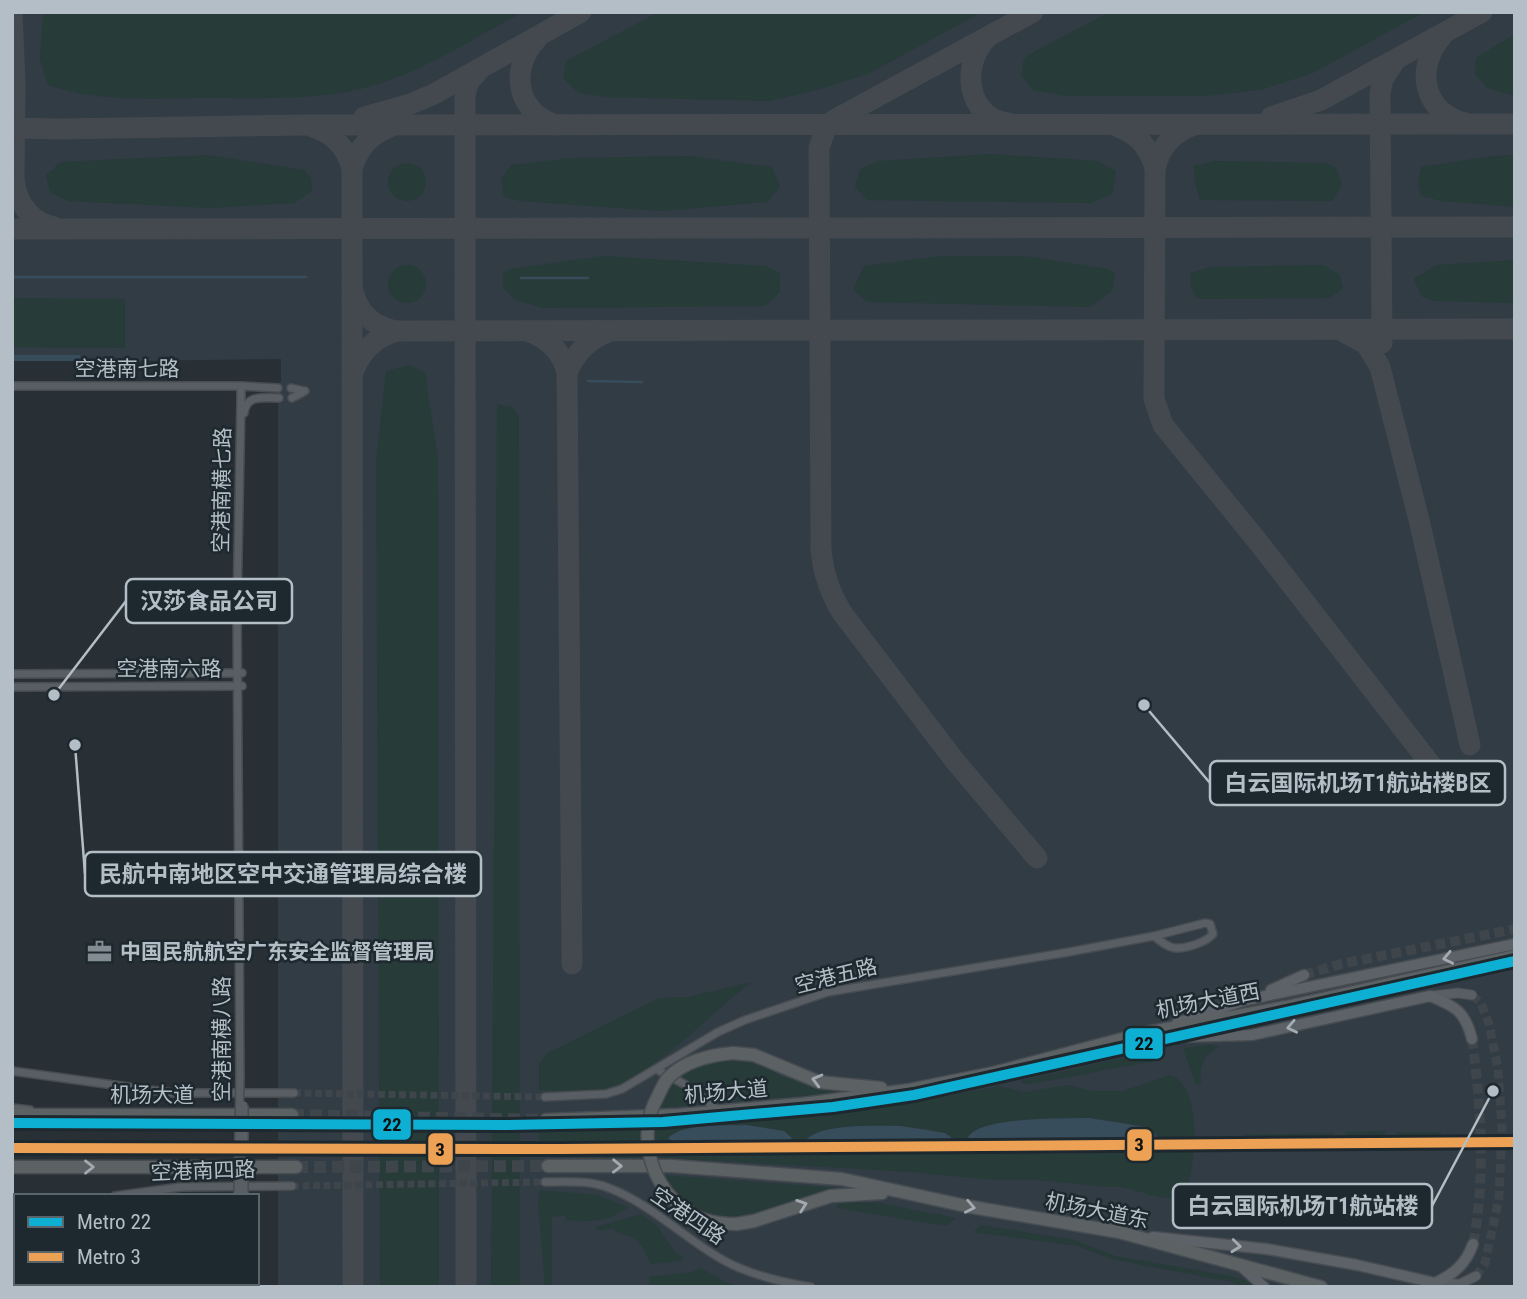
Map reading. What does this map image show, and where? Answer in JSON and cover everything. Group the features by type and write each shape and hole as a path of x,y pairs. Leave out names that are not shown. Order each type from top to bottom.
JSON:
{"highway":[{"name":"机场大道西","path":"909,1090 984,1075 1146,1033 1286,1007 1515,956"},
{"path":"904,1192 831,1196 737,1224 701,1219 679,1205 665,1191 656,1175 648,1139 648,1120 654,1102 668,1078 692,1062 708,1056 733,1053 754,1055 819,1082 909,1090"},
{"name":"机场大道","path":"546,1120 720,1112 909,1090"},
{"name":"机场大道","path":"12,1115 292,1115"},
{"path":"548,1166 672,1166 842,1180 904,1192"},
{"path":"15,1167 296,1167"},
{"name":"机场大道东","path":"904,1192 966,1206 1119,1233 1321,1287"}],"main road":[{"path":"1246,1000 1515,944"},
{"path":"1146,1033 1246,1000 1304,975"},
{"path":"1126,1038 1252,1035 1430,996 1461,1012 1472,1039"},
{"path":"1119,1233 1268,1249 1435,1283 1466,1261 1473,1244"},
{"path":"1239,1264 1264,1287"}],"street":[{"name":"空港南七路","path":"12,386 241,386"},
{"path":"241,386 278,388"},
{"name":"空港南横七路","path":"240,673 241,386"},
{"path":"291,388 305,391 292,398"},
{"name":"空港南横七路","path":"240,673 244,407 256,397 279,398"},
{"name":"空港南六路","path":"12,674 240,673"},
{"name":"空港南横八路","path":"240,673 244,1194"},
{"name":"空港南六路","path":"12,687 240,686"},
{"name":"空港五路","path":"545,1097 606,1094 622,1089 682,1052 745,1020 849,987 1069,952 1205,923 1210,925 1213,934 1208,940 1178,948 1165,944 1154,936"},
{"path":"1430,996 1458,993 1472,995"},
{"path":"682,1052 680,1065 684,1084"},
{"path":"656,1069 684,1084 720,1112"},
{"path":"12,1071 172,1093 294,1093"},
{"name":"空港南横八路","path":"239,1194 242,1075"},
{"path":"12,1108 51,1115"},
{"name":"空港四路","path":"544,1182 592,1183 608,1187 642,1205 735,1266 771,1279 811,1287"},
{"name":"空港南四路","path":"130,1194 181,1187 292,1186"},
{"path":"1435,1283 1460,1284 1476,1276"}],"shaded area":[{"path":"12,12 1515,12 1515,1287 278,1287 278,388 281,382 281,359 133,361 12,355"}],"green space":[{"path":"43,12 523,12 423,66 360,89 286,98 150,99 88,95 48,85 40,59"},
{"path":"659,12 982,12 868,74 769,101 607,97 579,93 563,78 566,61"},
{"path":"1110,12 1424,12 1313,73 1260,90 1205,96 1065,96 1033,90 1021,75 1024,59"},
{"path":"1515,34 1515,96 1487,88 1475,74 1476,58"},
{"path":"991,154 1098,161 1116,171 1113,193 1091,203 867,200 855,187 860,169 878,161"},
{"path":"208,155 304,170 311,178 312,191 294,203 211,208 68,201 50,192 46,175 61,162"},
{"path":"1515,155 1515,207 1442,201 1421,196 1418,182 1421,167"},
{"path":"688,156 772,167 780,187 767,202 661,211 520,201 504,197 501,180 511,165 574,158"},
{"path":"1214,161 1325,163 1336,168 1342,185 1332,201 1200,200 1194,166"},
{"path":"407,163 420,169 426,182 420,195 407,201 394,195 388,182 394,169"},
{"path":"604,256 765,266 780,274 780,292 765,306 543,308 514,299 503,287 503,273 510,269"},
{"path":"941,256 1024,256 1103,268 1115,273 1112,291 1090,307 867,302 853,289 864,266"},
{"path":"1515,260 1515,303 1433,301 1421,296 1414,279 1436,265"},
{"path":"407,265 420,271 426,284 420,297 407,303 394,297 388,284 394,271"},
{"path":"1323,265 1340,275 1343,288 1330,298 1197,299 1191,286 1190,273 1210,267"},
{"path":"12,298 125,299 125,348 12,347"},
{"path":"410,365 425,373 438,459 439,1287 380,1287 376,462 386,371"},
{"path":"497,404 512,407 519,417 520,1287 491,1287"},
{"path":"752,982 639,1074 599,1090 539,1090 539,1064 547,1053 659,998 688,997"},
{"path":"1220,1046 1206,1057 1201,1071 1201,1083 1196,1085 1183,1048"},
{"path":"1159,1050 1160,1060 1036,1083 1024,1084 1020,1081"},
{"path":"724,1059 742,1060 783,1077 851,1092 657,1108 670,1087 683,1074"},
{"path":"1170,1075 1181,1082 1188,1094 1193,1111 1194,1149 1184,1196 1166,1198 1128,1188 1037,1180 996,1180 722,1161 540,1155 539,1127 678,1124 932,1099 999,1086 1024,1092 1069,1085 1091,1091 1123,1091","holes":["1088,1118 1132,1124 1157,1134 1105,1150 1076,1154 1011,1151 970,1141 1032,1120","746,1125 773,1146 708,1148 670,1140 687,1129","900,1126 930,1129 951,1146 915,1151 854,1152 857,1127"]},
{"path":"1385,1131 1385,1150 1345,1147 1346,1132"},
{"path":"1397,1132 1441,1132 1440,1150 1396,1151"},
{"path":"1334,1133 1334,1147 1242,1146 1242,1135"},
{"path":"660,1175 851,1189 816,1193 737,1220 704,1215 680,1201"},
{"path":"540,1190 597,1195 628,1207 622,1212 599,1220 566,1220 565,1215 552,1217 552,1287 545,1287 538,1203"},
{"path":"839,1203 879,1203 956,1218 947,1226 836,1208"},
{"path":"641,1214 658,1227 676,1253 684,1258 681,1261 650,1264 642,1247 634,1239 613,1229 597,1230 596,1227"},
{"path":"981,1225 1074,1240 1115,1256 1230,1276 1252,1282 1258,1287 1240,1287 1232,1282 1111,1259 1078,1246 974,1232"},
{"path":"700,1268 735,1287 650,1287 649,1277 692,1272"}],"water":[{"path":"12,355 80,355 82,361 12,361"},
{"path":"1088,1118 1146,1127 1159,1138 1154,1144 1137,1149 1056,1153 1000,1149 979,1144 968,1137 976,1130 1006,1122"},
{"path":"746,1125 784,1131 792,1138 769,1146 710,1148 692,1146 668,1138 675,1133 694,1128"},
{"path":"900,1126 945,1133 956,1141 946,1147 929,1151 882,1154 834,1150 816,1146 806,1140 813,1135 837,1128"}],"waterway":[{"path":"12,277 306,277"},
{"path":"521,278 588,278"},
{"path":"588,381 642,382"}],"taxiway":[{"path":"12,12 15,82 14,180"},
{"path":"364,117 434,94 581,12"},
{"path":"821,552 819,148 827,125 1033,12"},
{"path":"1271,117 1321,100 1482,12"},
{"path":"1442,36 1428,61 1427,87 1439,109 1465,123"},
{"path":"988,37 973,61 972,88 983,111 994,119 1008,123"},
{"path":"537,39 528,50 523,63 521,88 532,110 556,125"},
{"path":"1382,343 1380,93 1383,79 1395,61"},
{"path":"466,1287 465,96 468,83 479,70"},
{"path":"12,128 307,125 1515,124"},
{"path":"1155,169 1168,141 1194,125"},
{"path":"1116,126 1142,142 1155,169 1154,399 1163,425 1259,543 1442,779 1453,785"},
{"path":"312,127 338,142 347,154 352,169"},
{"path":"353,1287 352,169 366,143 390,127"},
{"path":"12,188 14,180 18,196 27,211 39,221 55,227"},
{"path":"12,229 1515,227"},
{"path":"352,286 361,310 373,322 397,331 1515,329"},
{"path":"354,370 371,345 397,331"},
{"path":"527,331 553,346 562,358 567,373 572,964"},
{"path":"1342,331 1366,344 1380,367 1420,524 1470,745"},
{"path":"567,373 583,348 608,332"},
{"path":"821,549 828,583 843,614 955,761 1037,858"}],"tunnel":[{"path":"1304,975 1341,964 1515,929"},
{"path":"1472,995 1481,1003 1489,1024 1498,1069 1502,1127 1499,1198 1485,1263 1476,1276"},
{"path":"1472,1039 1481,1142 1480,1193 1473,1244"},
{"path":"294,1093 545,1097"},
{"path":"292,1115 546,1120"},
{"path":"296,1167 548,1166"},
{"path":"292,1186 545,1182"}],"metro line":[{"name":"22","path":"12,1123 504,1125 663,1122 833,1107 914,1095 1515,961"},
{"name":"3","path":"12,1148 560,1149 1515,1142"}],"place":[{"name":"汉莎食品公司","path":"54,695"},
{"name":"白云国际机场T1航站楼B区","path":"1144,705"},
{"name":"民航中南地区空中交通管理局综合楼","path":"75,745"},
{"name":"中国民航航空广东安全监督管理局","path":"100,952"},
{"name":"白云国际机场T1航站楼","path":"1493,1091"}]}
